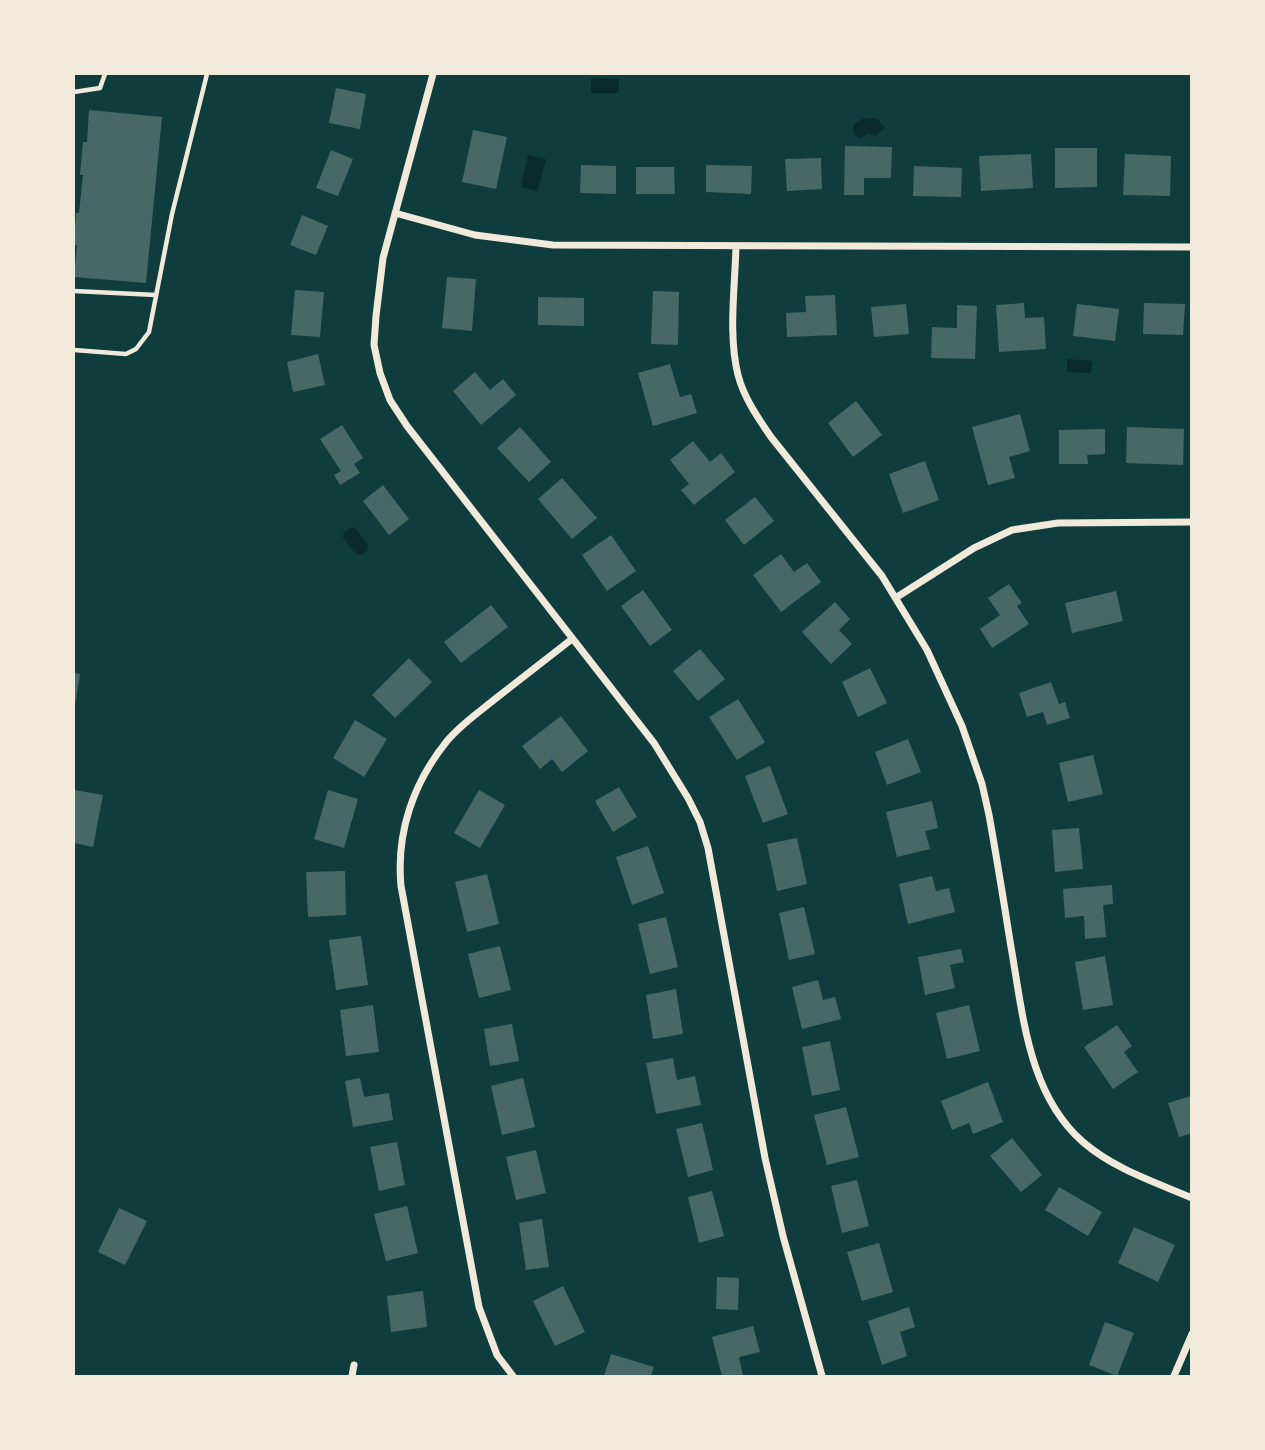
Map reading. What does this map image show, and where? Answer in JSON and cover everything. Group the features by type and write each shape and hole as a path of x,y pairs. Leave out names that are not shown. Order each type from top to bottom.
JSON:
{"street":[{"path":"433,74 380,277 374,345 380,373 390,400 407,426 654,743 700,822 715,881 765,1158 783,1236 822,1377"},
{"path":"395,213 475,235 527,243 1192,247"},
{"path":"736,246 734,329 738,375 746,395 757,418 771,437 897,597 940,673 962,726 982,784 1031,1054 1047,1093 1067,1124 1082,1141 1099,1154 1118,1166 1192,1198"},
{"path":"897,597 974,548 1012,530 1058,523 1192,522"},
{"path":"513,1377 497,1355 479,1307 401,886 400,848 402,828 409,807 448,740 483,708 572,639"},
{"path":"1174,1377 1192,1334"},
{"path":"352,1377 355,1365"}],"lane":[{"path":"74,92 100,88 105,74"},
{"path":"74,350 126,354 136,349 149,331 172,214 207,74"},
{"path":"74,291 156,295"}],"water":[{"path":"591,78 619,79 619,93 591,93"},
{"path":"864,118 877,119 885,127 876,136 856,136 853,131 854,124"},
{"path":"528,155 546,159 538,191 521,187"},
{"path":"1067,359 1092,361 1091,373 1067,372"},
{"path":"354,527 368,545 367,551 362,555 356,554 343,538 344,532"}],"building":[{"path":"336,88 366,94 360,129 329,123"},
{"path":"89,110 162,117 146,283 74,277 76,213 79,213 83,142 87,142"},
{"path":"473,130 507,137 496,189 462,182"},
{"path":"845,146 892,147 891,178 864,178 864,195 844,195"},
{"path":"1055,148 1097,148 1097,187 1055,188"},
{"path":"331,150 353,159 338,196 316,188"},
{"path":"1031,154 1033,188 981,191 979,156"},
{"path":"1125,154 1171,156 1170,196 1123,195"},
{"path":"821,158 822,189 787,191 785,159"},
{"path":"581,165 616,166 616,194 580,193"},
{"path":"706,165 752,166 751,194 706,192"},
{"path":"914,166 962,168 961,197 913,196"},
{"path":"636,167 674,167 675,194 636,194"},
{"path":"302,215 328,226 316,255 290,245"},
{"path":"447,277 476,279 472,331 442,328"},
{"path":"295,290 324,292 320,337 291,335"},
{"path":"653,291 679,292 678,345 651,344"},
{"path":"835,295 837,335 787,337 786,313 806,312 805,296"},
{"path":"538,297 584,298 584,326 538,325"},
{"path":"1024,303 1025,318 1044,317 1046,349 999,352 996,305"},
{"path":"1144,303 1185,304 1183,335 1143,334"},
{"path":"906,304 909,334 874,337 871,307"},
{"path":"1077,304 1119,309 1115,341 1073,336"},
{"path":"957,305 977,306 975,359 931,358 932,327 957,328"},
{"path":"318,354 325,385 293,392 287,362"},
{"path":"670,364 680,397 691,394 697,413 653,426 638,373"},
{"path":"475,372 490,390 503,379 516,395 481,425 453,391"},
{"path":"856,401 882,435 853,457 828,423"},
{"path":"1020,414 1030,451 1009,457 1015,478 988,485 972,427"},
{"path":"342,425 363,458 354,464 360,473 340,485 334,475 341,471 320,439"},
{"path":"520,427 551,462 529,482 497,448"},
{"path":"1127,427 1184,429 1183,465 1126,463"},
{"path":"1105,429 1105,454 1087,455 1088,464 1059,464 1059,430"},
{"path":"693,441 710,462 721,453 735,472 694,505 681,490 689,484 670,460"},
{"path":"925,461 939,500 903,513 889,474"},
{"path":"562,478 597,518 572,539 538,499"},
{"path":"383,485 409,519 389,535 363,501"},
{"path":"755,497 774,521 744,545 725,520"},
{"path":"611,535 636,571 607,591 582,555"},
{"path":"781,554 794,572 807,563 821,582 781,612 753,575"},
{"path":"1009,584 1022,603 1017,606 1029,624 992,648 980,629 1000,615 988,598"},
{"path":"643,590 672,630 650,646 621,606"},
{"path":"1116,591 1123,621 1072,633 1065,603"},
{"path":"835,602 850,619 839,630 852,644 831,664 802,632"},
{"path":"491,605 508,627 461,663 444,642"},
{"path":"700,649 725,679 698,701 673,671"},
{"path":"409,658 432,682 395,718 372,695"},
{"path":"870,668 887,703 858,717 842,682"},
{"path":"74,673 80,674 75,705 74,704"},
{"path":"1051,682 1059,704 1065,702 1070,718 1047,725 1043,712 1027,717 1019,693"},
{"path":"738,699 765,742 737,760 709,717"},
{"path":"561,716 588,751 562,772 552,759 540,769 522,746"},
{"path":"355,720 387,739 364,777 333,758"},
{"path":"908,739 921,772 887,785 875,752"},
{"path":"1093,755 1103,794 1068,802 1059,763"},
{"path":"770,766 788,814 763,823 745,776"},
{"path":"619,787 637,817 613,832 595,801"},
{"path":"74,790 103,795 93,847 74,843"},
{"path":"328,790 358,799 344,848 314,839"},
{"path":"479,790 505,805 480,848 454,833"},
{"path":"932,801 938,828 925,831 930,849 897,857 886,812"},
{"path":"1079,828 1083,869 1055,872 1052,830"},
{"path":"797,838 807,884 777,891 767,844"},
{"path":"648,846 664,893 632,905 616,857"},
{"path":"345,871 346,915 308,917 306,872"},
{"path":"487,874 499,924 467,932 455,882"},
{"path":"932,876 936,891 949,888 955,912 908,924 899,884"},
{"path":"1112,885 1113,904 1103,905 1106,937 1085,939 1084,916 1065,918 1063,889"},
{"path":"804,907 815,954 789,960 779,913"},
{"path":"666,917 678,967 650,974 638,924"},
{"path":"361,936 368,985 336,990 329,940"},
{"path":"500,946 511,990 479,998 468,954"},
{"path":"961,949 964,962 950,965 955,988 925,995 918,957"},
{"path":"1105,956 1113,1005 1083,1010 1075,962"},
{"path":"818,980 823,1000 835,997 841,1019 802,1029 792,987"},
{"path":"676,989 683,1034 653,1039 646,995"},
{"path":"373,1005 379,1052 346,1056 340,1010"},
{"path":"969,1005 980,1051 947,1059 936,1013"},
{"path":"512,1024 519,1061 490,1066 484,1029"},
{"path":"1117,1025 1132,1046 1124,1052 1138,1072 1113,1089 1084,1047"},
{"path":"830,1041 840,1090 812,1096 802,1047"},
{"path":"673,1058 677,1080 695,1076 701,1105 656,1114 646,1063"},
{"path":"360,1078 364,1097 389,1093 393,1120 353,1127 345,1081"},
{"path":"523,1078 535,1127 502,1135 491,1086"},
{"path":"988,1082 1003,1122 973,1134 969,1123 952,1130 941,1101"},
{"path":"1191,1096 1192,1133 1179,1137 1168,1103"},
{"path":"846,1107 859,1157 827,1165 814,1115"},
{"path":"702,1123 713,1170 688,1177 676,1129"},
{"path":"1012,1138 1042,1175 1021,1192 990,1156"},
{"path":"397,1142 405,1185 379,1191 370,1147"},
{"path":"536,1150 546,1193 516,1200 506,1157"},
{"path":"857,1180 869,1226 842,1233 831,1186"},
{"path":"1059,1187 1102,1212 1088,1236 1045,1210"},
{"path":"712,1191 724,1236 699,1243 688,1197"},
{"path":"407,1206 418,1253 386,1261 374,1214"},
{"path":"119,1208 147,1221 125,1265 98,1252"},
{"path":"542,1219 549,1267 526,1270 519,1223"},
{"path":"1134,1227 1175,1245 1158,1282 1118,1263"},
{"path":"879,1243 893,1292 862,1301 847,1252"},
{"path":"717,1277 739,1278 738,1310 716,1309"},
{"path":"563,1286 585,1332 555,1346 533,1301"},
{"path":"423,1291 427,1327 391,1332 387,1296"},
{"path":"909,1307 915,1327 900,1332 907,1356 882,1365 868,1321"},
{"path":"1105,1322 1134,1333 1117,1376 1089,1365"},
{"path":"753,1326 760,1352 739,1357 743,1376 722,1376 712,1337"},
{"path":"611,1354 654,1367 651,1376 604,1376"}]}
